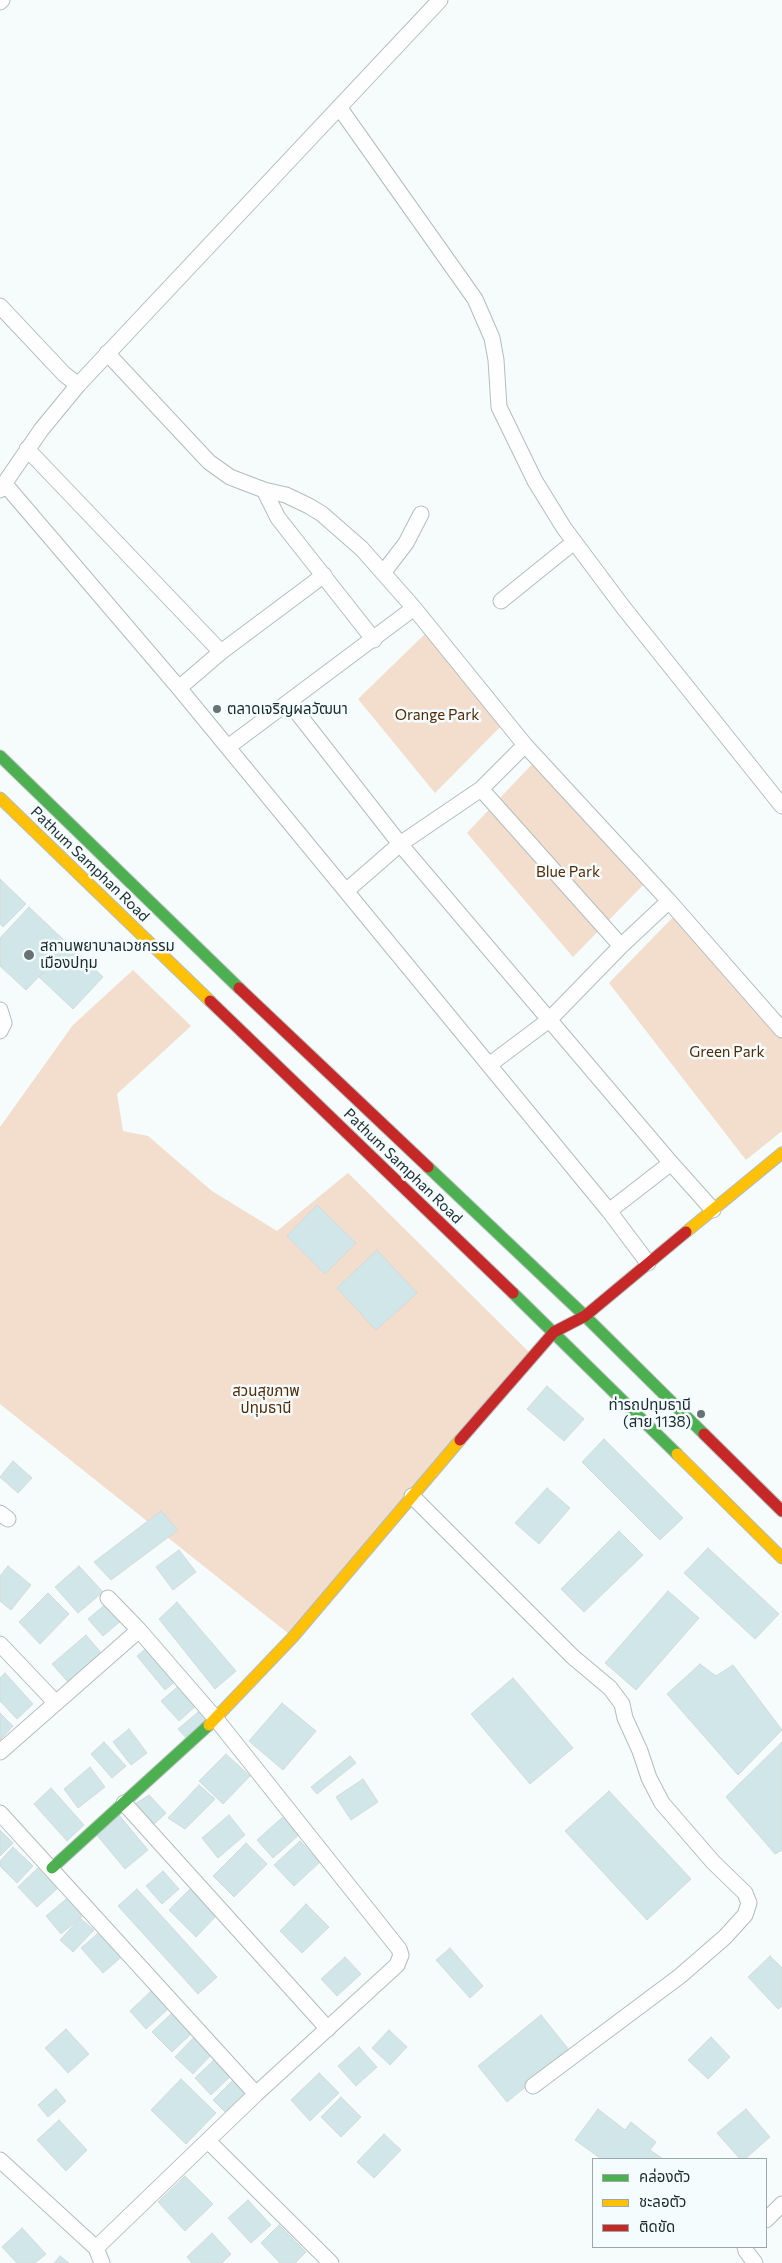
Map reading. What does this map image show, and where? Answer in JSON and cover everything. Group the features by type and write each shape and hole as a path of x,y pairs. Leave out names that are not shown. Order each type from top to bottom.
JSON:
{"street":[{"path":"440,0 256,198 78,385 27,449 2,486 179,688 609,1211 648,1263"},
{"path":"339,107 475,300 492,338 496,360 499,407 535,480 574,542 623,607 782,806"},
{"path":"0,306 64,374 78,385"},
{"path":"107,353 209,462 230,477 264,490 286,495 322,514 362,549 414,608 525,746 669,901 782,1030"},
{"path":"27,449 221,652"},
{"path":"264,490 278,518 374,640"},
{"path":"383,573 406,543 421,514"},
{"path":"501,601 574,542"},
{"path":"179,688 221,652 324,575"},
{"path":"228,747 374,640 414,608"},
{"path":"289,702 400,844 713,1210"},
{"path":"346,891 400,844 481,789 525,746"},
{"name":"Pathum Samphan Road","path":"0,756 224,974 585,1316 782,1511"},
{"path":"481,789 621,946"},
{"name":"Pathum Samphan Road","path":"0,798 554,1332 782,1558"},
{"path":"489,1066 549,1020 621,946 669,901"},
{"path":"0,1010 4,1018 0,1031"},
{"path":"52,1868 216,1719 293,1637 554,1332 585,1316 782,1153"},
{"path":"609,1211 671,1163"},
{"path":"412,1496 572,1657 610,1688 622,1704 649,1778 662,1803 713,1862 745,1893 749,1903 745,1914 725,1937 680,1976 533,2086"},
{"path":"96,2248 256,2094 396,1965 401,1955 399,1949 216,1719 139,1630 108,1598"},
{"path":"0,1752 139,1630"},
{"path":"0,1644 56,1703"},
{"path":"124,1803 328,2029"},
{"path":"0,1813 256,2094"},
{"path":"208,2142 331,2263"},
{"path":"0,2160 96,2248 102,2263"},
{"path":"767,2219 782,2204"},
{"path":"745,2248 755,2263"}],"green space":[{"name":"Orange Park","path":"428,631 509,718 435,793 358,699"},
{"name":"Blue Park","path":"535,761 647,881 573,957 467,833"},
{"name":"Green Park","path":"679,911 782,1038 782,1131 746,1160 609,983"},
{"name":"สวนสุขภาพ ปทุมธานี","path":"133,970 191,1026 117,1094 123,1131 148,1136 212,1191 277,1231 348,1173 529,1352 289,1634 0,1404 0,1127 73,1025"}],"building":[{"path":"0,879 26,904 3,927 0,924"},
{"name":"สถานพยาบาลเวชกรรม เมืองปทุม","path":"29,907 69,945 26,990 0,966 0,938"},
{"path":"69,945 103,977 73,1009 39,977"},
{"path":"317,1205 356,1243 325,1274 287,1236"},
{"path":"377,1250 417,1293 376,1330 337,1288"},
{"path":"547,1386 584,1419 564,1441 527,1409"},
{"path":"604,1439 683,1518 660,1540 582,1462"},
{"path":"13,1461 32,1478 18,1493 0,1477"},
{"path":"547,1488 570,1508 539,1544 515,1523"},
{"path":"161,1511 178,1530 111,1580 94,1562"},
{"path":"619,1531 643,1555 584,1612 561,1589"},
{"path":"708,1548 779,1614 755,1639 684,1573"},
{"path":"179,1550 196,1572 173,1590 156,1567"},
{"path":"8,1566 31,1585 11,1610 0,1601 0,1576"},
{"path":"79,1566 103,1592 78,1613 55,1587"},
{"path":"668,1591 699,1618 636,1690 605,1663"},
{"path":"48,1593 69,1614 40,1644 19,1622"},
{"path":"177,1602 236,1671 215,1689 159,1619"},
{"path":"107,1603 122,1620 103,1636 88,1619"},
{"path":"86,1635 102,1654 68,1682 52,1664"},
{"path":"150,1645 178,1679 165,1690 137,1656"},
{"path":"700,1664 716,1676 733,1665 782,1730 738,1775 667,1694"},
{"path":"5,1673 33,1704 17,1719 0,1701 0,1678"},
{"path":"513,1678 573,1748 530,1784 471,1714"},
{"path":"181,1684 198,1704 179,1721 161,1701"},
{"path":"282,1703 316,1731 283,1770 249,1741"},
{"path":"203,1708 212,1719 187,1739 178,1729"},
{"path":"0,1713 13,1726 0,1740"},
{"path":"129,1729 147,1753 131,1765 113,1742"},
{"path":"104,1742 126,1766 112,1778 91,1754"},
{"path":"782,1742 782,1850 775,1854 726,1797"},
{"path":"226,1754 250,1776 223,1804 199,1781"},
{"path":"350,1756 356,1763 317,1794 311,1787"},
{"path":"90,1767 105,1787 78,1808 64,1789"},
{"path":"363,1779 378,1802 351,1820 336,1797"},
{"path":"199,1785 215,1799 185,1829 168,1818"},
{"path":"51,1788 84,1825 67,1841 34,1804"},
{"path":"609,1791 691,1879 647,1920 565,1831"},
{"path":"149,1795 166,1813 152,1826 135,1804"},
{"path":"119,1815 148,1850 125,1869 96,1834"},
{"path":"229,1815 245,1835 218,1858 202,1838"},
{"path":"284,1816 301,1833 273,1858 257,1840"},
{"path":"0,1830 13,1843 0,1856"},
{"path":"300,1841 320,1862 294,1886 274,1865"},
{"path":"246,1843 267,1864 234,1897 213,1876"},
{"path":"13,1847 33,1866 17,1883 0,1866 0,1861"},
{"path":"41,1865 60,1886 37,1907 18,1887"},
{"path":"163,1871 179,1889 162,1904 146,1886"},
{"path":"192,1887 219,1913 196,1937 169,1910"},
{"path":"137,1889 217,1977 198,1994 118,1906"},
{"path":"71,1895 86,1913 61,1934 46,1916"},
{"path":"306,1904 329,1927 302,1953 280,1931"},
{"path":"80,1918 94,1930 73,1952 60,1940"},
{"path":"104,1928 126,1953 103,1973 81,1948"},
{"path":"450,1948 483,1986 470,1998 436,1960"},
{"path":"770,1956 782,1968 782,2006 778,2009 748,1977"},
{"path":"345,1957 361,1974 337,1996 321,1979"},
{"path":"151,1991 168,2009 146,2029 130,2011"},
{"path":"174,2011 194,2031 172,2052 152,2032"},
{"path":"541,2015 570,2051 507,2102 478,2066"},
{"path":"66,2029 89,2054 68,2073 45,2048"},
{"path":"389,2030 407,2047 390,2065 372,2048"},
{"path":"196,2035 214,2052 193,2074 175,2057"},
{"path":"711,2037 730,2057 708,2079 688,2060"},
{"path":"359,2047 377,2067 356,2086 338,2066"},
{"path":"218,2056 234,2073 211,2095 195,2078"},
{"path":"319,2073 339,2093 310,2121 291,2100"},
{"path":"237,2076 250,2090 226,2113 213,2100"},
{"path":"181,2079 216,2113 186,2144 151,2110"},
{"path":"56,2089 66,2101 48,2117 38,2105"},
{"path":"341,2097 361,2117 341,2137 321,2117"},
{"path":"598,2109 625,2130 631,2122 656,2142 650,2150 662,2158 600,2158 575,2140"},
{"path":"746,2109 770,2137 746,2158 739,2158 717,2133"},
{"path":"59,2120 87,2150 66,2171 37,2140"},
{"path":"384,2134 401,2150 374,2178 357,2162"},
{"path":"185,2176 213,2204 185,2231 158,2202"},
{"path":"248,2200 271,2225 251,2243 228,2218"},
{"path":"279,2225 306,2252 295,2263 280,2263 261,2243"},
{"path":"22,2228 46,2254 35,2263 17,2263 2,2247"},
{"path":"212,2233 231,2254 222,2263 192,2263 187,2257"},
{"path":"60,2256 69,2263 54,2263"}],"traffic: fast":[{"path":"0,756 239,988"},
{"path":"428,1167 585,1316 704,1434"},
{"path":"513,1293 677,1454"},
{"path":"52,1868 209,1725"}],"traffic: slow":[{"path":"0,798 210,1001"},
{"path":"686,1232 782,1153"},
{"path":"209,1725 293,1637 460,1440"},
{"path":"677,1454 782,1558"}],"traffic: jam":[{"path":"239,988 428,1167"},
{"path":"210,1001 513,1293"},
{"path":"460,1440 554,1332 585,1316 686,1232"},
{"path":"704,1434 782,1511"}],"place":[{"name":"ตลาดเจริญผลวัฒนา","path":"217,709"},
{"name":"สถานพยาบาลเวชกรรม เมืองปทุม","path":"29,955"},
{"name":"ท่ารถปทุมธานี (สาย 1138)","path":"701,1414"}]}
